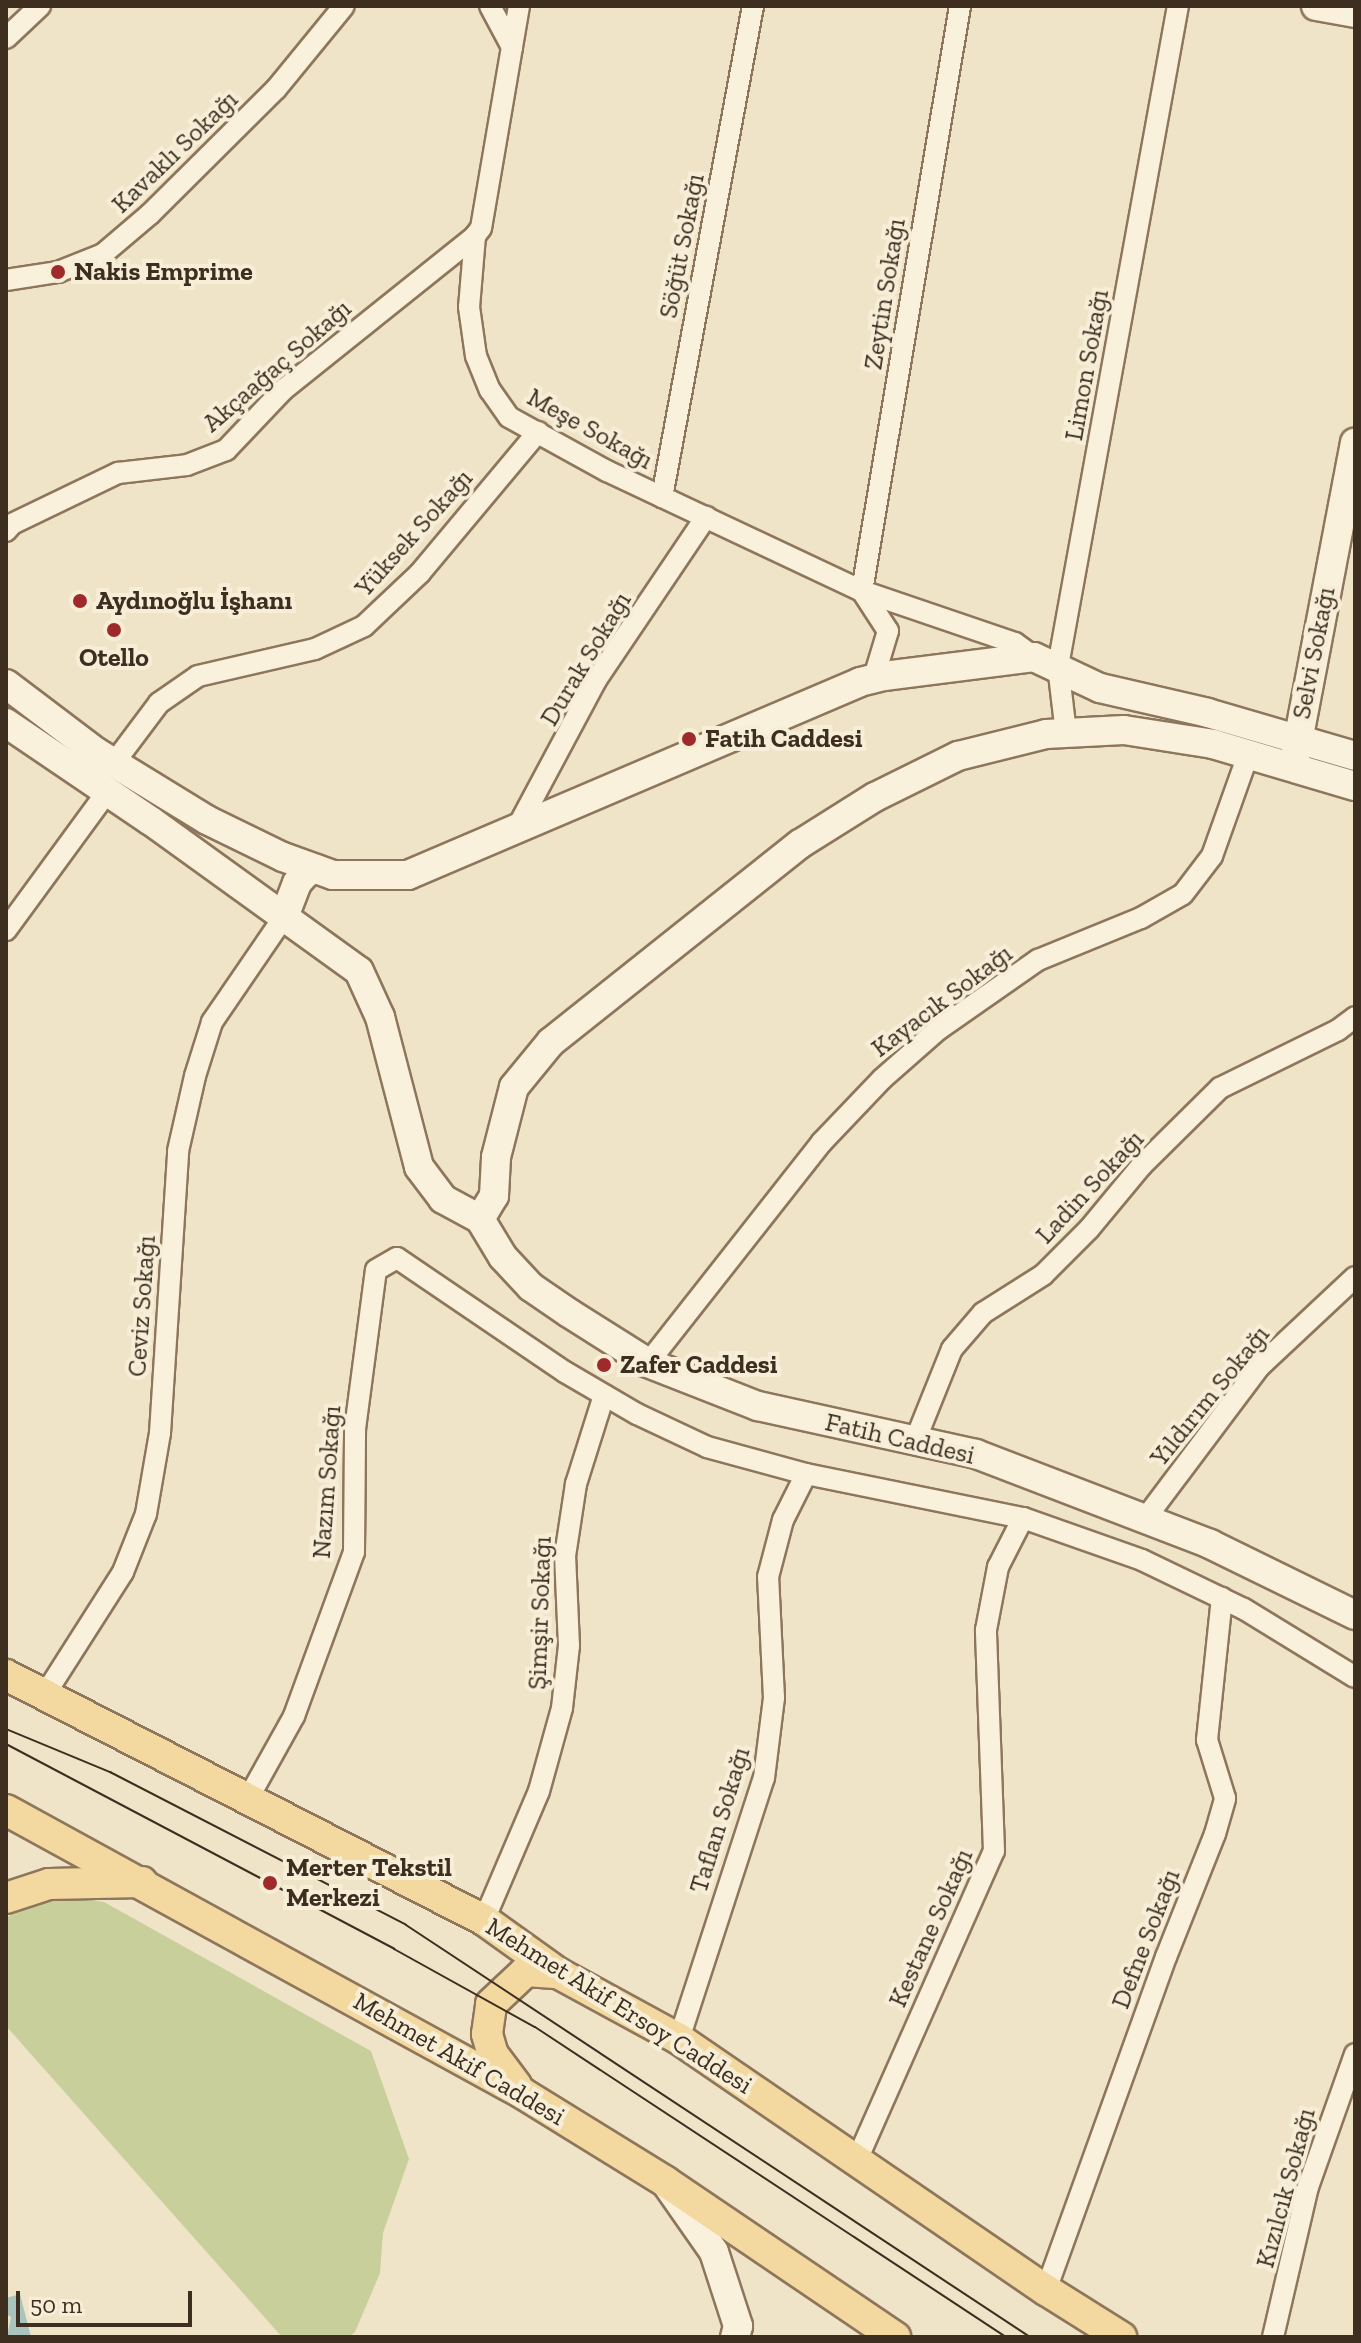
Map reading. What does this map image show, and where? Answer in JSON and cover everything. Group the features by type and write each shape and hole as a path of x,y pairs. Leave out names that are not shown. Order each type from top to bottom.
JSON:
{"main road":[{"path":"1316,6 1355,13"},
{"name":"Selvi Sokağı","path":"1293,768 1355,443"},
{"path":"6,684 114,763 207,820 283,857 333,875 408,875 860,682 884,676 1046,662 1100,688 1355,756"},
{"path":"6,723 359,971 380,1017 419,1167 443,1199 480,1219 494,1196 496,1157 514,1087 551,1042 800,844 875,797 958,756 1046,734 1124,730 1213,744 1355,786"},
{"path":"284,917 297,883 307,872 317,869"},
{"name":"Fatih Caddesi","path":"480,1219 503,1257 531,1287 648,1363 758,1406 976,1454 1210,1544 1355,1615"},
{"name":"Mehmet Akif Ersoy Caddesi","path":"6,1675 484,1920 558,1973 679,2039 856,2162 1121,2337"},
{"name":"Mehmet Akif Caddesi","path":"6,1810 145,1882 522,2093 666,2182 895,2337"},
{"path":"6,1898 49,1884 145,1882"},
{"path":"522,2093 493,2055 487,2034 491,2004 526,1971 558,1973"},
{"path":"666,2182 714,2252 738,2326 735,2337"}],"street":[{"path":"6,38 40,6"},
{"name":"Kavaklı Sokağı","path":"6,280 58,272 103,254 170,195 276,89 344,6"},
{"path":"490,6 512,47"},
{"name":"Meşe Sokağı","path":"519,6 481,228 475,236 469,307 476,356 490,390 509,417 662,497 862,591 1015,643 1046,662"},
{"name":"Söğüt Sokağı","path":"662,497 753,6"},
{"name":"Zeytin Sokağı","path":"862,591 960,6"},
{"name":"Limon Sokağı","path":"1066,733 1046,662 1178,6"},
{"name":"Akçaağaç Sokağı","path":"6,531 12,524 118,473 187,465 226,450 283,390 475,236"},
{"name":"Yüksek Sokağı","path":"114,763 159,703 198,676 315,649 364,626 420,573 538,432"},
{"name":"Durak Sokağı","path":"516,830 596,680 706,517"},
{"path":"860,682 875,674 888,631 862,591"},
{"name":"Kayacık Sokağı","path":"648,1363 821,1143 882,1079 927,1039 1038,960 1141,918 1183,894 1212,856 1248,755"},
{"path":"6,930 107,792"},
{"name":"Ceviz Sokağı","path":"44,1696 123,1572 146,1514 160,1433 178,1151 195,1076 212,1022 284,917"},
{"name":"Ladin Sokağı","path":"915,1441 952,1349 983,1313 1043,1275 1089,1229 1142,1165 1220,1088 1338,1030 1355,1017"},
{"name":"Nazım Sokağı","path":"249,1797 294,1716 354,1552 355,1429 376,1270 397,1258 604,1395"},
{"name":"Yıldırım Sokağı","path":"1145,1519 1260,1366 1355,1277"},
{"path":"604,1395 707,1447 806,1474 1023,1518 1142,1560 1222,1598 1355,1677"},
{"name":"Şimşir Sokağı","path":"484,1920 539,1791 562,1708 569,1646 565,1556 576,1484 604,1395"},
{"name":"Taflan Sokağı","path":"679,2039 764,1778 774,1698 768,1577 783,1520 806,1474"},
{"name":"Kestane Sokağı","path":"856,2162 994,1851 986,1630 998,1567 1023,1518"},
{"name":"Defne Sokağı","path":"1046,2290 1166,1957 1215,1834 1225,1798 1207,1740 1222,1598"},
{"name":"Kızılcık Sokağı","path":"1273,2337 1308,2187 1355,2054"}],"green space":[{"path":"64,1895 104,1902 371,2051 409,2159 383,2233 380,2273 355,2332 349,2337 282,2337 6,2026 6,1919 19,1907"}],"water":[{"path":"20,2294 31,2337 7,2337 11,2317 6,2314 6,2298"}],"tram line":[{"path":"6,1729 110,1772 406,1925 1030,2337"},
{"path":"6,1744 535,2027 1006,2337"}],"place":[{"name":"Nakis Emprime","path":"58,272"},
{"name":"Aydınoğlu İşhanı","path":"80,601"},
{"name":"Otello","path":"114,630"},
{"name":"Fatih Caddesi","path":"689,739"},
{"name":"Zafer Caddesi","path":"604,1365"},
{"name":"Merter Tekstil Merkezi","path":"270,1883"}]}
